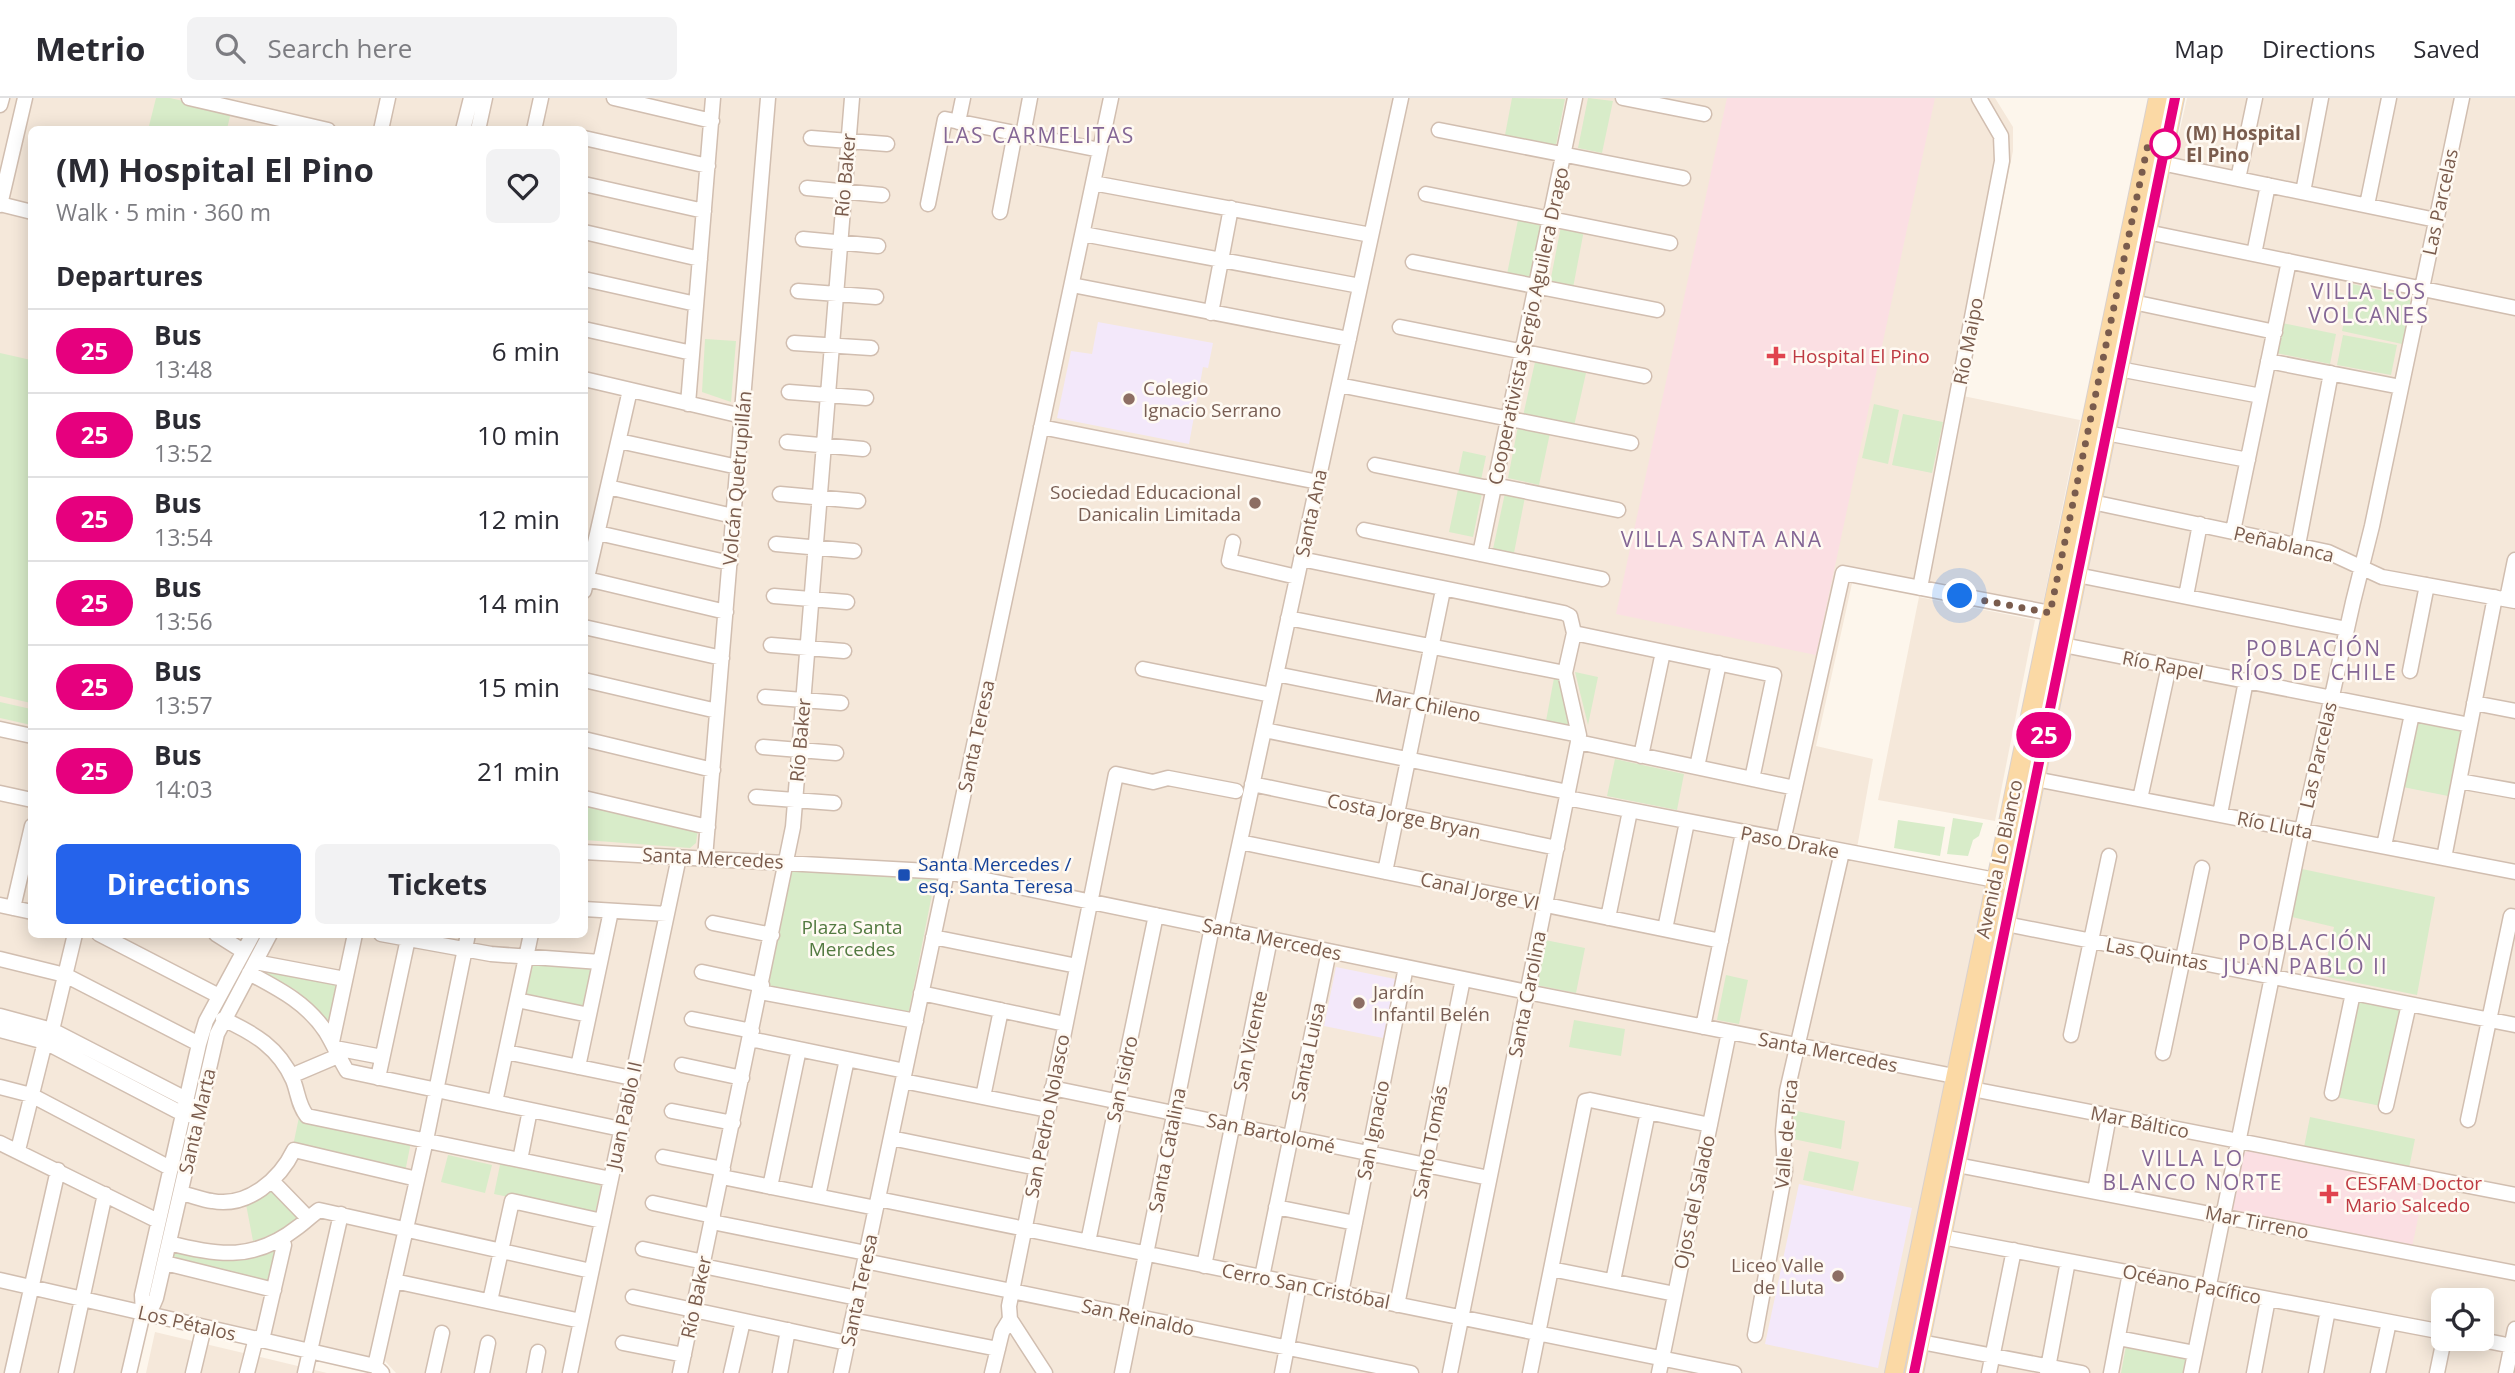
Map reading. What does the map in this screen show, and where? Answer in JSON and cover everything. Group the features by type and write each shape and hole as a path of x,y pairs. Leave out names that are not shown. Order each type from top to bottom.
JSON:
{"main road":[{"name":"Avenida Lo Blanco","path":"1894,1373 2158,98"},
{"name":"Avenida Lo Blanco","path":"1914,1373 2175,98"},
{"path":"1916,1262 1936,1266"}],"street":[{"path":"0,105 2,98"},
{"path":"25,98 0,205 28,211"},
{"path":"189,98 311,126"},
{"path":"382,126 388,98"},
{"path":"465,126 471,98"},
{"path":"479,126 485,98"},
{"path":"538,126 541,98"},
{"path":"614,98 712,121"},
{"path":"688,404 713,98"},
{"name":"Volcán Quetrupillán","path":"705,858 768,98"},
{"name":"Río Baker","path":"680,1373 787,862 795,800 852,98"},
{"path":"928,204 952,121 963,98"},
{"path":"1000,212 1030,98"},
{"name":"Santa Teresa","path":"841,1373 1111,98"},
{"name":"Santa Ana","path":"1216,928 1240,842 1401,98"},
{"name":"Cooperativista Sergio Aguilera Drago","path":"1480,554 1576,98"},
{"path":"1623,98 1704,114"},
{"name":"Río Maipo","path":"1920,588 2003,161 2001,136 1979,98"},
{"path":"2238,179 2255,98"},
{"path":"2303,192 2319,98"},
{"path":"2367,205 2389,98"},
{"name":"Las Parcelas","path":"2191,1373 2302,830 2401,387 2462,98"},
{"path":"952,121 1100,150"},
{"path":"1439,130 1683,178"},
{"path":"811,138 887,144"},
{"path":"588,139 708,166"},
{"path":"2161,163 2436,220"},
{"path":"1093,183 1371,235"},
{"path":"588,185 704,211"},
{"path":"2254,254 2268,185"},
{"path":"807,188 882,195"},
{"path":"1426,194 1670,243"},
{"path":"1211,313 1231,208"},
{"path":"2147,232 2515,308"},
{"path":"588,233 700,259"},
{"path":"1083,234 1360,286"},
{"path":"803,239 878,246"},
{"path":"2233,531 2289,261"},
{"path":"1413,262 1657,310"},
{"path":"588,280 696,304"},
{"path":"1072,285 1349,339"},
{"path":"798,291 876,297"},
{"path":"2133,302 2275,332"},
{"path":"1400,327 1644,376"},
{"path":"588,330 692,353"},
{"path":"794,343 871,348"},
{"path":"2268,361 2401,387"},
{"path":"2119,369 2261,396"},
{"path":"2298,545 2331,373"},
{"path":"588,380 742,416"},
{"path":"1339,385 1631,443"},
{"path":"588,576 631,390"},
{"path":"789,392 866,398"},
{"path":"1041,428 1318,482"},
{"path":"2106,433 2248,460"},
{"path":"619,440 737,467"},
{"path":"787,442 863,449"},
{"path":"1375,465 1618,510"},
{"path":"608,487 733,516"},
{"path":"780,494 858,501"},
{"name":"Peñablanca","path":"2092,502 2298,545 2336,555 2382,577 2506,599"},
{"path":"2186,596 2200,524"},
{"path":"1364,530 1602,579"},
{"path":"598,533 730,563"},
{"path":"1233,542 1229,561 1297,577"},
{"path":"776,544 854,551"},
{"path":"1301,559 1443,590 1385,872"},
{"path":"2444,858 2474,703 2515,560"},
{"path":"1783,841 1843,573 2050,613"},
{"path":"2077,575 2347,629"},
{"path":"588,585 726,611"},
{"path":"2410,671 2427,585"},
{"name":"Santa Carolina","path":"1443,590 1570,616 1574,633 1565,673 1579,739 1450,1373"},
{"path":"774,596 847,602"},
{"path":"1288,618 1565,673"},
{"path":"588,628 722,658"},
{"path":"1574,633 1774,675 1752,779"},
{"name":"Río Rapel","path":"2063,645 2470,725"},
{"path":"771,646 844,652"},
{"path":"1641,756 1663,652"},
{"path":"1697,767 1718,663"},
{"path":"2140,799 2169,666"},
{"path":"1143,669 1271,695"},
{"name":"Mar Chileno","path":"1276,674 1419,703 1579,739 1641,756 1795,788"},
{"path":"588,681 718,711"},
{"path":"2220,814 2246,681"},
{"path":"765,697 841,703"},
{"path":"2474,703 2515,711"},
{"path":"2384,846 2412,714"},
{"name":"Paso Drake","path":"1264,730 1408,759 1630,811 2014,884"},
{"path":"1,732 28,735"},
{"path":"588,740 713,770"},
{"path":"763,747 836,753"},
{"name":"San Pedro Nolasco","path":"992,1373 1004,1327 1010,1319 1008,1310 1116,775 1153,782 1168,778 1236,791"},
{"name":"Río Lluta","path":"2035,779 2515,872"},
{"path":"2459,781 2515,791"},
{"name":"Costa Jorge Bryan","path":"1252,784 1557,848"},
{"path":"0,793 28,799"},
{"path":"756,797 834,803"},
{"path":"588,799 708,827"},
{"path":"1608,918 1630,811"},
{"path":"1665,929 1687,822"},
{"path":"1703,1027 1743,833"},
{"path":"28,838 6,906 28,911"},
{"name":"Canal Jorge VI","path":"1240,842 1721,941"},
{"name":"Santa Mercedes","path":"588,852 947,872 1527,992 1954,1076"},
{"name":"Valle de Pica","path":"1755,1335 1784,1176 1784,1113 1842,852"},
{"name":"Juan Pablo II","path":"570,1373 679,856"},
{"path":"2071,1035 2109,856"},
{"path":"2163,1053 2202,868"},
{"path":"588,909 667,914"},
{"path":"579,1067 611,911"},
{"name":"San Isidro","path":"1088,1242 1156,915"},
{"path":"2468,1120 2513,916"},
{"path":"713,923 772,935"},
{"name":"Las Quintas","path":"2006,924 2515,1025"},
{"name":"Santa Catalina","path":"1122,1373 1174,1114 1216,928"},
{"path":"933,937 1077,966"},
{"path":"18,1150 74,938"},
{"path":"107,938 219,996"},
{"path":"222,938 243,951"},
{"name":"Santa Marta","path":"129,1373 143,1313 142,1295 199,1044 206,1021 251,938"},
{"name":"Santa Marta","path":"143,1313 153,1305 156,1298 217,1034 268,938"},
{"path":"335,1049 354,938"},
{"path":"378,1078 408,938"},
{"path":"412,938 466,950 526,958 600,962"},
{"path":"371,1369 426,1140 468,938"},
{"path":"495,1102 530,938"},
{"name":"San Vicente","path":"1204,1266 1270,939"},
{"name":"Santa Luisa","path":"1262,1277 1329,951"},
{"path":"0,958 65,975 199,1044"},
{"name":"San Ignacio","path":"1341,1293 1406,967"},
{"path":"252,968 345,979"},
{"path":"252,968 300,1003 320,1024 347,1071 621,1129"},
{"path":"702,972 761,989 916,1021"},
{"name":"Santo Tomás","path":"1397,1305 1463,979"},
{"path":"922,993 1065,1024"},
{"path":"2332,1093 2353,993"},
{"path":"517,1000 589,1015"},
{"path":"2386,1106 2409,1004"},
{"path":"983,1097 1001,1010"},
{"path":"0,1016 49,1036 198,1116"},
{"path":"223,1019 260,1038 278,1055 291,1076 300,1108 307,1116 611,1179"},
{"path":"692,1019 983,1097 1048,1110"},
{"path":"0,1030 49,1036"},
{"name":"Ojos del Salado","path":"1660,1366 1729,1032"},
{"path":"291,1076 335,1049 382,1057"},
{"path":"771,1187 799,1049"},
{"path":"506,1052 632,1078"},
{"path":"818,1196 847,1059"},
{"path":"682,1065 742,1078"},
{"path":"0,1087 31,1095 170,1168"},
{"name":"San Bartolomé","path":"1052,1088 1489,1178"},
{"name":"Mar Báltico","path":"1972,1089 2515,1195"},
{"path":"1530,1373 1587,1100 1710,1125"},
{"path":"520,1160 530,1110"},
{"path":"672,1111 733,1123"},
{"path":"1613,1281 1648,1112"},
{"path":"2095,1191 2109,1116"},
{"path":"891,1138 1037,1168"},
{"path":"1,1147 18,1150 158,1221"},
{"path":"181,1193 213,1202 231,1201 253,1194 272,1181 285,1167 294,1150 417,1180"},
{"name":"Cerro San Cristóbal","path":"663,1157 771,1187 1024,1229 1538,1333 1660,1366 1734,1373"},
{"name":"Mar Tirreno","path":"1957,1165 2515,1273"},
{"path":"12,1373 58,1170"},
{"path":"272,1181 309,1218"},
{"path":"66,1373 105,1194"},
{"path":"490,1301 512,1201 602,1221"},
{"name":"San Reinaldo","path":"653,1203 1012,1291 1411,1373"},
{"path":"1276,1207 1355,1223"},
{"path":"169,1243 207,1253 225,1254 252,1250 280,1239 319,1210 592,1271"},
{"path":"305,1373 341,1214"},
{"name":"Océano Pacífico","path":"1942,1237 2431,1330"},
{"path":"247,1373 274,1290 284,1245 280,1239"},
{"path":"643,1249 857,1298"},
{"path":"1989,1373 2014,1250"},
{"path":"2047,1370 2068,1261"},
{"path":"165,1263 274,1290"},
{"path":"1551,1269 1675,1294"},
{"path":"2111,1373 2130,1273"},
{"name":"Los Pétalos","path":"0,1280 310,1351 371,1369"},
{"path":"394,1281 581,1321"},
{"path":"1282,1373 1299,1285"},
{"path":"633,1297 847,1343"},
{"path":"2253,1373 2267,1299"},
{"path":"2316,1373 2328,1310"},
{"path":"1010,1319 1045,1373"},
{"path":"852,1320 998,1349"},
{"path":"731,1373 743,1321"},
{"path":"2378,1373 2389,1322"},
{"path":"193,1373 204,1326"},
{"path":"779,1373 788,1330"},
{"path":"433,1373 442,1333"},
{"path":"2494,1338 2514,1336 2506,1373"},
{"path":"2118,1338 2195,1353"},
{"path":"1921,1342 2047,1370 2082,1373"},
{"path":"482,1373 488,1343"},
{"path":"623,1343 684,1355"},
{"path":"2437,1373 2442,1351"},
{"path":"534,1373 538,1352"}],"shaded area":[{"path":"0,98 1995,98 2013,127 2013,151 1963,396 2080,420 2042,608 1855,570 1816,746 1873,759 1857,848 2012,876 2187,98 2515,98 2515,1373 396,1373 385,1361 146,1307 130,1373 0,1373"},
{"name":"Hospital El Pino","path":"1727,98 1935,98 1816,655 1616,614"},
{"name":"Colegio Ignacio Serrano","path":"1098,322 1213,343 1208,368 1203,367 1189,444 1057,418 1071,351 1092,354"},
{"path":"1919,597 2035,620 1995,821 1878,800"},
{"name":"Jardín Infantil Belén","path":"1336,967 1395,979 1383,1038 1324,1026"},
{"name":"CESFAM Doctor Mario Salcedo","path":"2251,1149 2426,1180 2412,1247 2236,1212 2232,1208 2244,1153"},
{"name":"Liceo Valle de Lluta","path":"1799,1184 1912,1208 1878,1368 1765,1344"},
{"path":"155,1332 327,1373 146,1373"}],"green space":[{"path":"156,98 170,98 231,112 228,126 149,126"},
{"path":"1512,98 1565,99 1556,145 1505,135"},
{"path":"1588,98 1613,101 1602,153 1578,148"},
{"path":"1518,220 1541,224 1530,279 1507,274"},
{"path":"1561,226 1584,230 1573,288 1550,283"},
{"name":"VILLA LOS VOLCANES","path":"2352,284 2407,296 2411,302 2402,344 2342,331"},
{"path":"2282,323 2336,334 2330,364 2276,353"},
{"path":"2343,335 2397,345 2391,375 2337,365"},
{"path":"705,339 736,341 731,402 702,392"},
{"path":"0,353 28,359 28,702 0,696"},
{"path":"1535,362 1586,373 1574,426 1523,416"},
{"path":"1874,404 1899,410 1888,464 1862,458"},
{"path":"1903,414 1943,422 1932,473 1892,465"},
{"path":"1518,426 1550,433 1539,485 1508,478"},
{"path":"1463,451 1486,456 1481,480 1458,475"},
{"path":"1458,489 1482,493 1473,537 1449,532"},
{"path":"1505,493 1525,497 1514,553 1493,549"},
{"path":"1575,672 1598,677 1588,725"},
{"path":"1554,678 1560,680 1570,728 1546,721"},
{"path":"0,702 28,708 28,724 0,718"},
{"path":"2416,721 2461,730 2448,796 2403,787"},
{"path":"1615,759 1684,774 1677,810 1607,796"},
{"path":"588,803 698,828 696,843 690,848 588,840"},
{"path":"1953,818 1983,823 1968,856 1947,854"},
{"path":"1898,820 1945,827 1940,856 1894,848"},
{"name":"Plaza Santa Mercedes","path":"791,865 935,879 908,1016 762,988"},
{"path":"2302,869 2435,897 2417,995 2323,976 2334,927 2292,917"},
{"path":"1545,940 1585,948 1576,993 1536,985"},
{"path":"530,963 593,966 584,1010 522,998"},
{"path":"260,968 337,985 329,1030 296,990 258,973"},
{"path":"1726,975 1748,980 1739,1024 1717,1020"},
{"path":"2356,1000 2401,1009 2381,1106 2336,1097"},
{"path":"1574,1020 1625,1029 1621,1056 1569,1047"},
{"path":"1792,1110 1845,1121 1841,1149 1793,1139"},
{"path":"299,1117 411,1142 405,1172 293,1146"},
{"path":"2310,1117 2415,1139 2409,1168 2304,1147"},
{"path":"1809,1151 1859,1162 1853,1191 1803,1180"},
{"path":"448,1155 492,1165 485,1193 441,1182"},
{"path":"501,1160 602,1180 595,1214 494,1194"},
{"path":"273,1186 300,1218 279,1232 253,1241 245,1199"},
{"path":"277,1249 269,1284 172,1259 172,1251 219,1260"},
{"path":"2126,1346 2186,1358 2183,1373 2121,1373"}],"bus line":[{"name":"25","path":"1914,1373 2175,98"}],"place":[{"name":"(M) Hospital El Pino","path":"2165,144"},
{"name":"Hospital El Pino","path":"1776,356"},
{"name":"Colegio Ignacio Serrano","path":"1129,399"},
{"name":"Sociedad Educacional Danicalin Limitada","path":"1255,503"},
{"name":"Santa Mercedes / esq. Santa Teresa","path":"904,875"},
{"name":"Jardín Infantil Belén","path":"1359,1003"},
{"name":"CESFAM Doctor Mario Salcedo","path":"2329,1194"},
{"name":"Liceo Valle de Lluta","path":"1838,1276"}],"district":[{"name":"LAS CARMELITAS","path":"1039,136"},
{"name":"VILLA LOS VOLCANES","path":"2369,304"},
{"name":"VILLA SANTA ANA","path":"1722,540"},
{"name":"POBLACIÓN RÍOS DE CHILE","path":"2314,661"},
{"name":"POBLACIÓN JUAN PABLO II","path":"2306,955"},
{"name":"VILLA LO BLANCO NORTE","path":"2193,1171"}],"route":[{"path":"1960,596 2050,613 2148,144 2165,144"}]}
